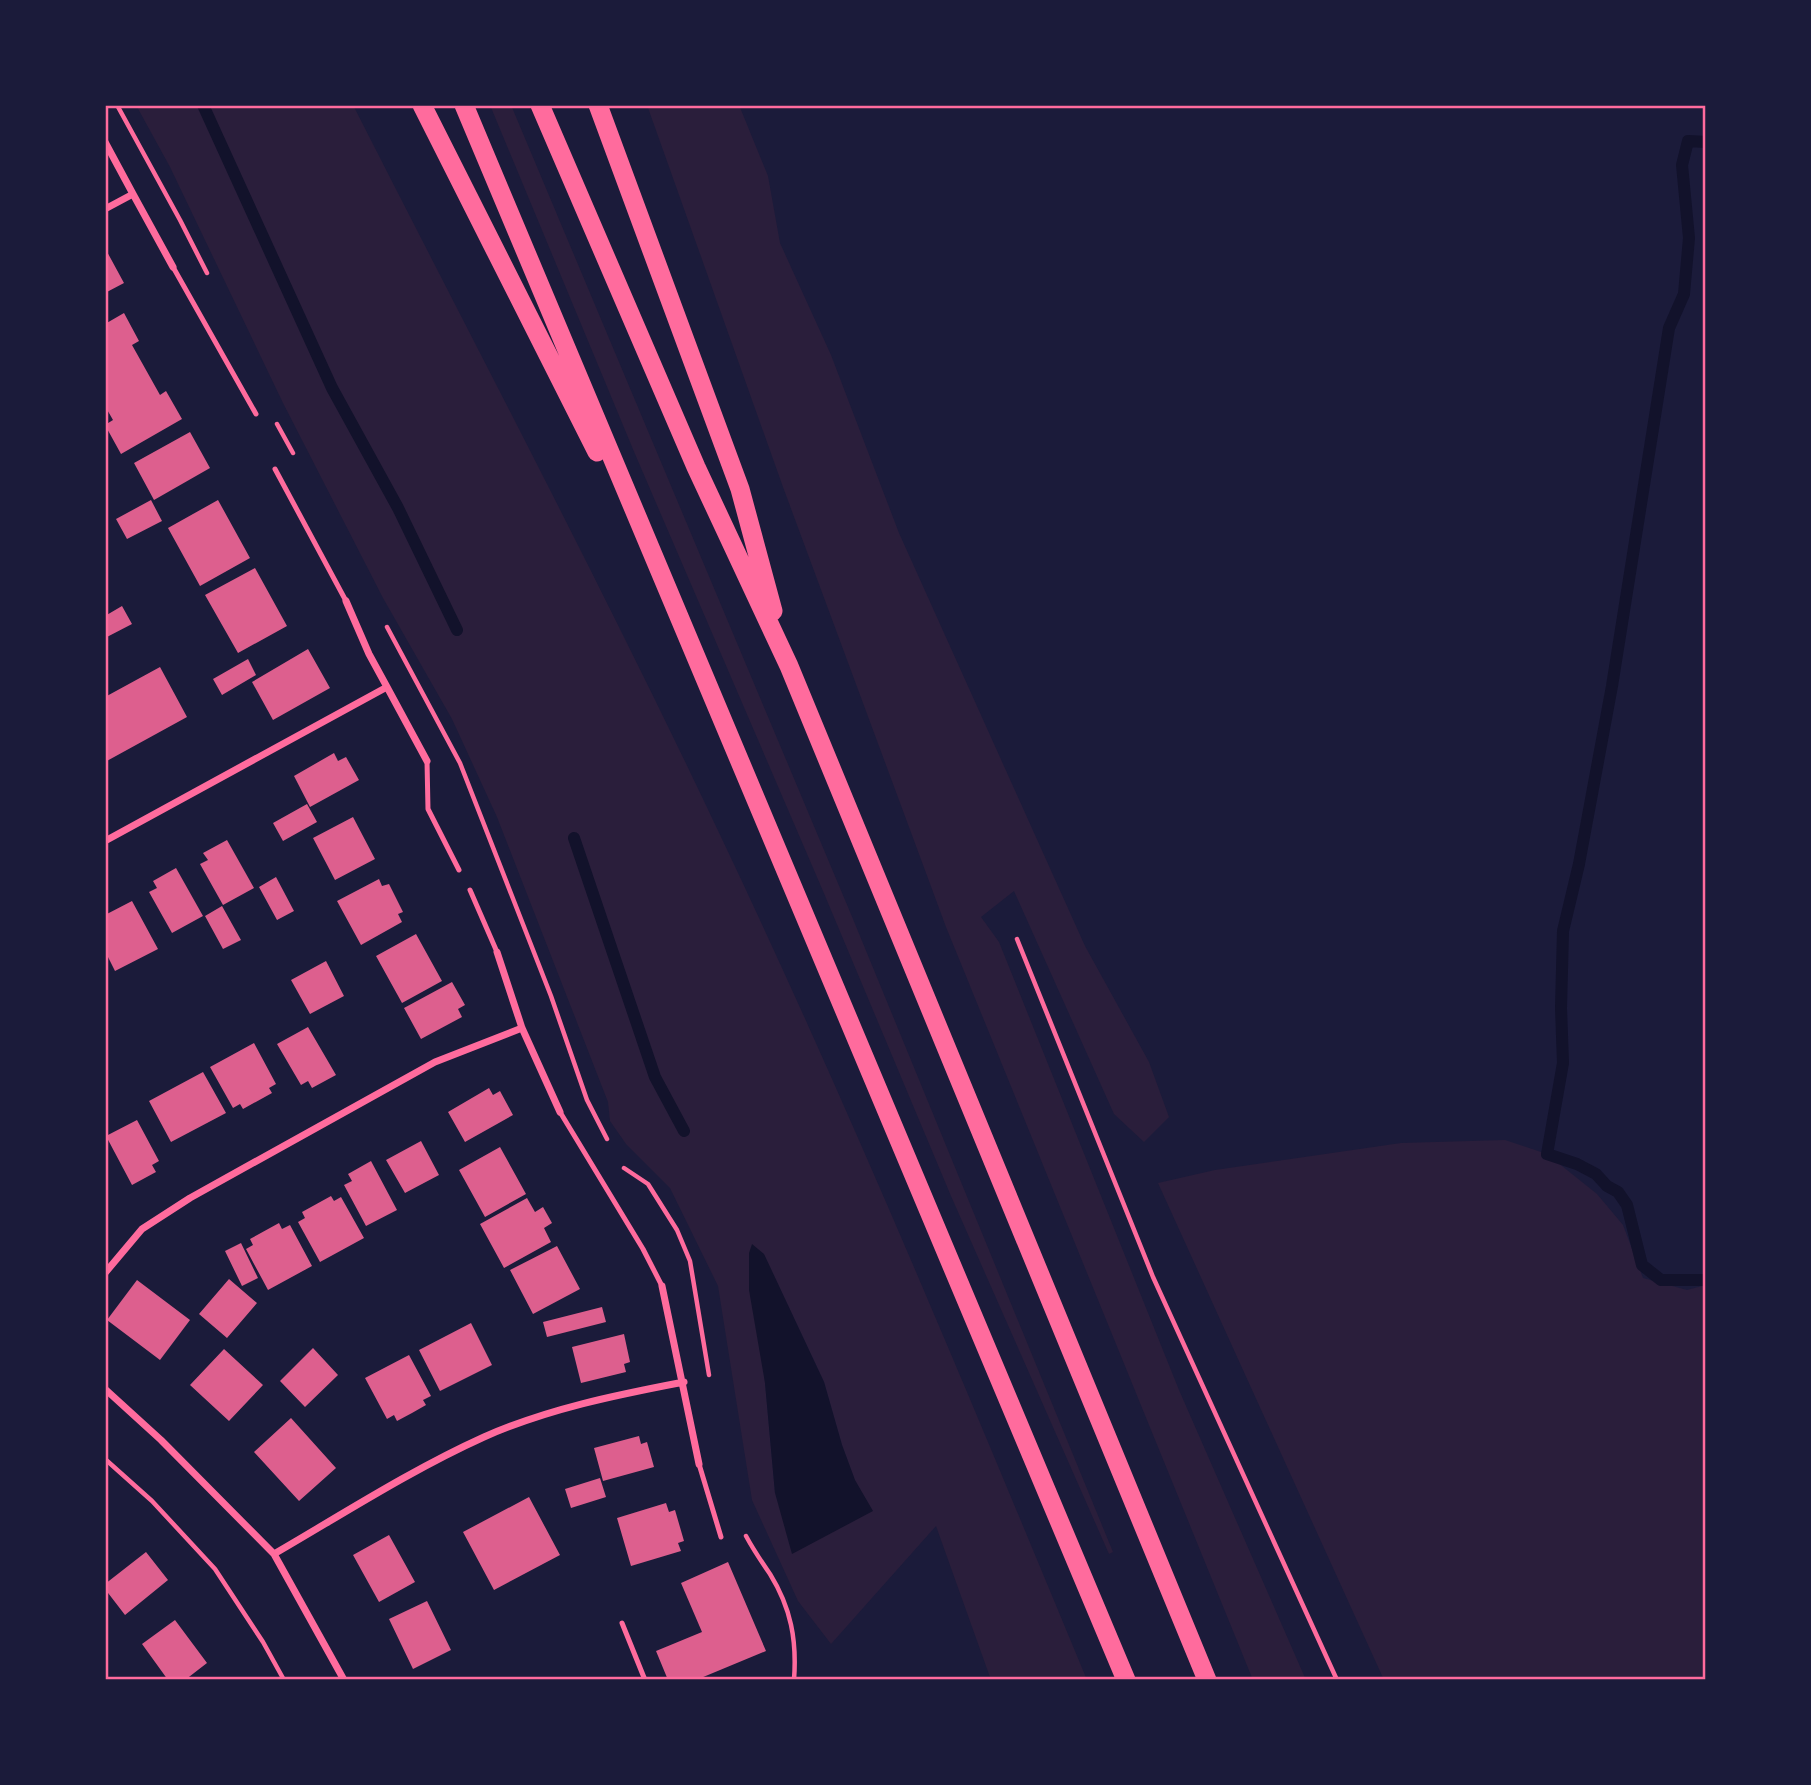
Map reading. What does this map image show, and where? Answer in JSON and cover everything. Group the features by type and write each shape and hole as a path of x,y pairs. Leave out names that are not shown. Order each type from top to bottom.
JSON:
{"highway":[{"path":"422,105 673,603"},
{"path":"464,105 1126,1680"},
{"path":"540,105 696,467 789,666 1207,1680"},
{"path":"598,105 740,489 789,666"}],"street":[{"path":"105,142 173,267"},
{"path":"105,209 133,194"},
{"path":"346,601 369,654 427,761"},
{"path":"105,841 387,687"},
{"path":"497,951 522,1028 560,1112"},
{"path":"105,1273 142,1229 190,1198 435,1062 522,1028"},
{"path":"662,1286 699,1464"},
{"path":"274,1554 434,1461 486,1436 539,1416 614,1396 684,1382"},
{"path":"105,1389 161,1440 274,1554 344,1680"}],"lane":[{"path":"173,267 256,414"},
{"path":"275,469 346,601"},
{"path":"427,761 428,809 459,870"},
{"path":"470,890 497,951"},
{"path":"560,1112 643,1248 662,1286"},
{"path":"699,1464 721,1537"},
{"path":"622,1623 645,1680"}],"path":[{"path":"1017,939 1153,1277 1337,1680"},
{"path":"105,1459 152,1501 215,1569 263,1642 284,1680"}],"shaded area":[{"path":"136,105 353,105 540,470 722,839 818,1047 910,1257 1087,1680 991,1680 936,1526 831,1644 798,1601 752,1500 718,1286 670,1188 626,1144 610,1121 608,1102 497,817 452,719 383,598 283,403 170,167","holes":["764,1255 824,1382 855,1481 872,1511 775,1493 765,1383"]},
{"path":"490,105 511,105 853,919 1113,1552 1109,1554 951,1196 635,454"},
{"path":"647,105 739,105 768,176 780,243 831,355 899,533 1085,946 1149,1062 1169,1117 1144,1142 1114,1114 1014,891 981,917 999,942 1179,1390 1306,1680 1253,1680 946,927 783,487"},
{"path":"1505,1140 1547,1154 1597,1194 1623,1225 1643,1278 1687,1290 1706,1285 1706,1680 1384,1680 1158,1183 1215,1170 1401,1143"},
{"path":"752,1244 764,1254 824,1382 855,1480 873,1511 792,1554 775,1493 765,1383 749,1290 749,1253"}],"building":[{"path":"105,248 124,283 105,293"},
{"path":"124,313 139,341 132,345 160,395 166,391 182,419 121,454 105,425 113,420 105,406 105,324"},
{"path":"190,432 210,468 154,500 134,463"},
{"path":"151,500 162,521 127,539 116,519"},
{"path":"218,500 250,558 200,586 168,528"},
{"path":"255,568 287,626 238,653 205,595"},
{"path":"122,606 132,624 105,638 105,616"},
{"path":"308,649 330,688 273,720 252,682"},
{"path":"248,659 256,675 222,695 213,679"},
{"path":"160,667 187,717 105,762 105,697"},
{"path":"334,753 338,761 346,757 359,780 310,807 294,776"},
{"path":"307,804 317,822 283,841 273,823"},
{"path":"353,817 375,859 335,880 313,838"},
{"path":"227,840 254,888 223,905 200,864 208,860 203,853"},
{"path":"176,868 203,916 172,933 149,892 157,888 153,881"},
{"path":"276,877 294,911 277,920 259,887"},
{"path":"379,879 382,886 389,884 403,912 398,914 402,922 361,945 337,901"},
{"path":"132,901 158,949 115,971 105,951 105,915"},
{"path":"222,906 241,940 223,949 205,916"},
{"path":"416,934 442,981 402,1003 376,956"},
{"path":"326,961 344,996 310,1014 291,980"},
{"path":"452,982 465,1005 458,1009 462,1017 421,1039 404,1008"},
{"path":"308,1027 336,1075 312,1088 308,1081 301,1085 277,1044"},
{"path":"254,1043 276,1084 269,1088 272,1093 243,1109 240,1104 233,1108 210,1067"},
{"path":"203,1072 226,1113 171,1142 149,1101"},
{"path":"489,1088 493,1095 500,1091 513,1115 465,1142 448,1112"},
{"path":"137,1120 159,1161 152,1165 156,1172 132,1185 106,1136"},
{"path":"421,1141 439,1175 405,1193 386,1160"},
{"path":"500,1147 526,1194 485,1217 459,1170"},
{"path":"371,1161 397,1210 366,1226 344,1185 352,1181 348,1174"},
{"path":"331,1196 334,1201 341,1197 364,1238 320,1262 298,1222 305,1218 302,1212"},
{"path":"527,1198 535,1212 543,1207 552,1223 544,1228 551,1242 504,1268 480,1224"},
{"path":"279,1223 282,1229 290,1225 312,1266 268,1290 246,1249 253,1245 250,1239"},
{"path":"241,1243 258,1278 242,1286 225,1251"},
{"path":"557,1246 580,1289 533,1314 510,1270"},
{"path":"229,1279 257,1303 227,1338 199,1314"},
{"path":"137,1280 190,1320 160,1360 107,1320"},
{"path":"602,1307 606,1322 547,1337 543,1322"},
{"path":"471,1323 492,1365 440,1391 419,1350"},
{"path":"624,1334 630,1362 624,1364 626,1372 581,1383 572,1347"},
{"path":"313,1348 338,1375 305,1407 280,1381"},
{"path":"224,1349 263,1385 229,1421 190,1385"},
{"path":"409,1355 431,1396 423,1400 426,1405 397,1421 394,1415 387,1419 365,1378"},
{"path":"291,1418 336,1468 299,1501 254,1452"},
{"path":"639,1436 641,1444 647,1442 654,1467 603,1481 594,1448"},
{"path":"600,1478 606,1497 571,1508 565,1489"},
{"path":"529,1497 560,1555 494,1590 463,1532"},
{"path":"666,1503 669,1512 675,1510 684,1541 678,1543 681,1551 631,1566 617,1518"},
{"path":"389,1535 415,1582 379,1602 353,1555"},
{"path":"146,1552 168,1580 125,1615 105,1589 105,1584"},
{"path":"728,1562 766,1651 696,1680 668,1680 656,1651 702,1632 681,1583"},
{"path":"427,1601 451,1650 413,1669 389,1619"},
{"path":"175,1620 207,1663 185,1680 168,1680 142,1644"}],"waterway":[{"path":"203,105 332,388 398,508 457,630"},
{"path":"1706,142 1688,141 1682,165 1689,238 1684,294 1669,328 1612,686 1579,864 1563,931 1563,1063 1547,1154 1596,1174 1607,1186 1618,1192 1627,1205 1642,1265 1661,1280 1706,1280"},
{"path":"574,838 655,1077 684,1131"}]}
